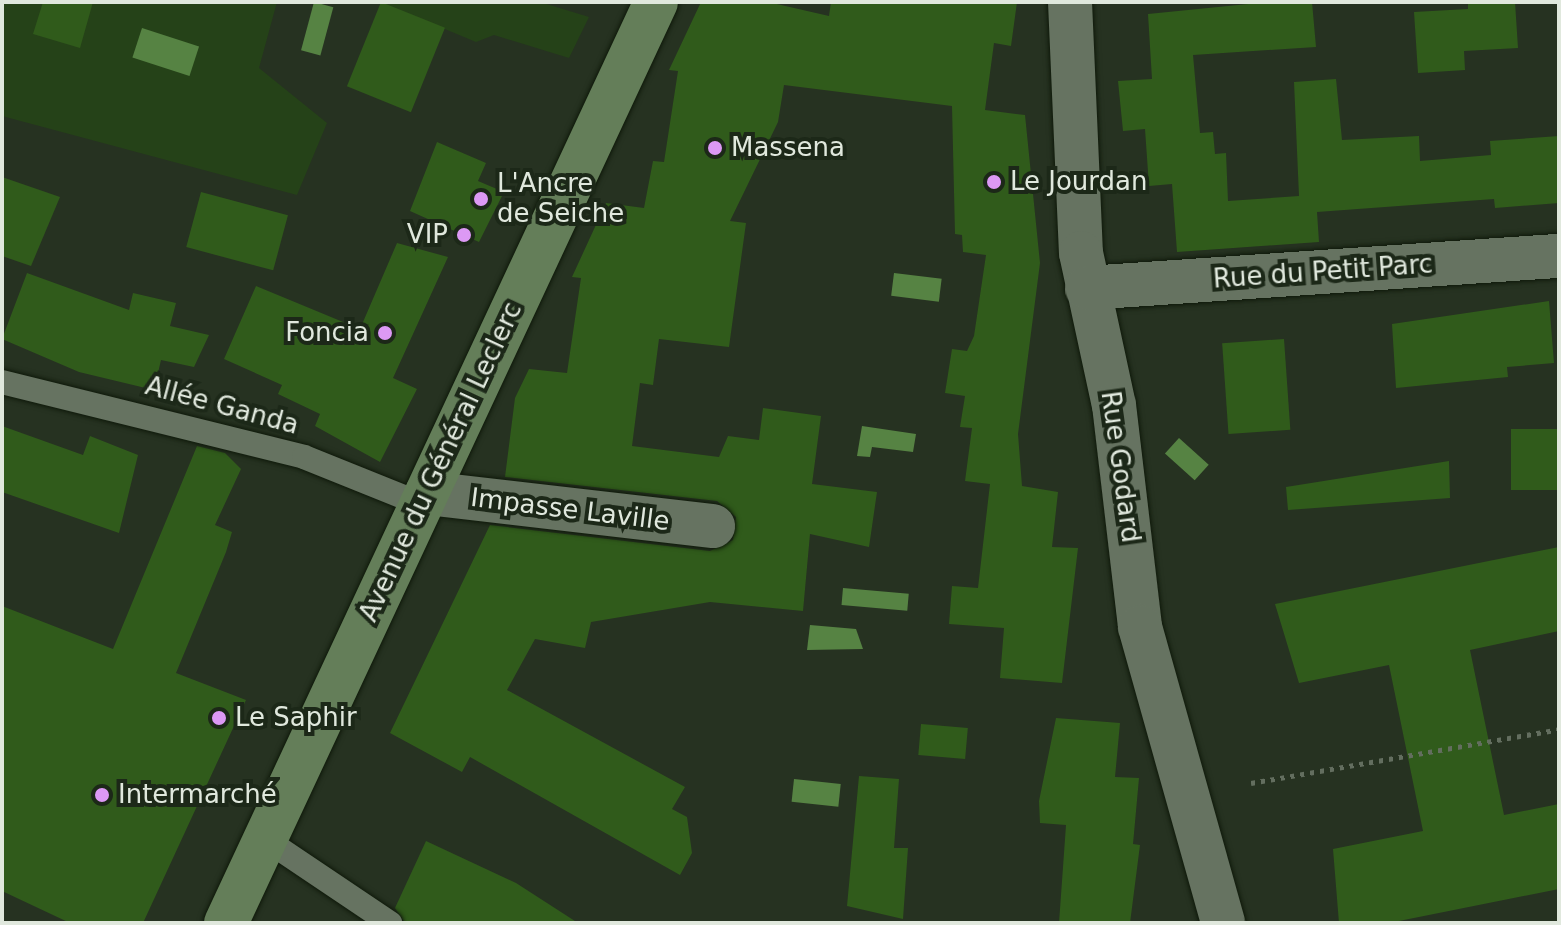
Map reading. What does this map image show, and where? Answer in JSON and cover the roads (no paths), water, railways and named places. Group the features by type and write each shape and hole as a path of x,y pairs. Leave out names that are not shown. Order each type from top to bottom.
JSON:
{"main road":[{"name":"Avenue du Général Leclerc","path":"226,923 656,2"}],"street":[{"name":"Rue Godard","path":"1070,2 1087,288 1114,405 1140,627 1223,923"},
{"name":"Rue du Petit Parc","path":"1087,288 1559,256"},
{"name":"Impasse Laville","path":"424,498 713,526"}],"lane":[{"name":"Allée Ganda","path":"2,382 304,457 424,498"},
{"path":"265,839 390,923"}],"place":[{"name":"Massena","path":"715,148"},
{"name":"Le Jourdan","path":"994,182"},
{"name":"L'Ancre de Seiche","path":"481,199"},
{"name":"VIP","path":"464,235"},
{"name":"Foncia","path":"385,333"},
{"name":"Le Saphir","path":"219,718"},
{"name":"Intermarché","path":"102,795"}]}
